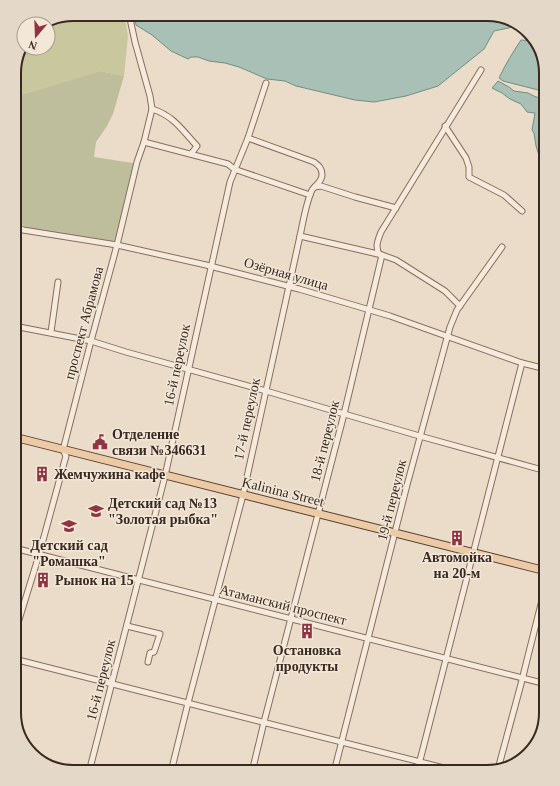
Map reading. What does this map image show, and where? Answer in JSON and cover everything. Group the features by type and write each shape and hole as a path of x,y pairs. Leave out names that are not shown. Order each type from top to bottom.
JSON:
{"main road":[{"name":"Kalinina Street","path":"21,439 539,569"}],"street":[{"name":"проспект Абрамова","path":"21,612 66,456 63,450 152,109 130,21"},
{"name":"18-й переулок","path":"254,765 370,310 381,255 376,249 378,240 386,224 445,126 481,70"},
{"name":"16-й переулок","path":"91,765 165,476 230,182 234,169 248,138 266,83"},
{"path":"152,109 169,116 197,146 192,154"},
{"path":"445,126 466,158 469,167 469,177 504,195 522,211"},
{"name":"17-й переулок","path":"173,765 243,495 310,195 322,177 320,167 305,158 248,138"},
{"path":"144,142 228,164 234,169 310,195"},
{"path":"313,189 317,186 321,186 396,208"},
{"name":"Озёрная улица","path":"21,229 117,245 211,266 289,286 370,310 522,363 539,367"},
{"path":"300,236 381,255 396,260 445,292 460,306"},
{"name":"19-й переулок","path":"336,765 447,337 456,310 502,247"},
{"path":"51,332 58,282"},
{"path":"21,327 91,341 539,469"},
{"path":"418,765 522,363"},
{"name":"Атаманский проспект","path":"21,550 539,682"},
{"path":"500,763 539,611"},
{"path":"127,626 160,634 154,652 150,653 148,662"},
{"path":"21,661 431,765"}],"shaded area":[{"path":"66,21 125,21 128,36 124,76 100,71 21,95 21,69 24,56 56,56 56,24"},
{"path":"135,21 491,21 511,27 494,31 484,49 438,86 406,96 374,102 355,100 296,86 285,81 267,79 239,67 225,63 209,61 198,57 191,57 188,59 171,51 152,35 136,25"},
{"path":"521,40 528,40 535,53 539,66 539,90 503,81 499,78"},
{"path":"498,81 514,91 528,93 539,97 539,155 532,130 535,113 527,112 521,104 492,88"}],"green space":[{"path":"100,71 124,76 113,114 96,142 94,157 133,163 134,165 115,244 26,228 21,223 21,95"}],"place":[{"name":"Отделение связи №346631","path":"100,442"},
{"name":"Жемчужина кафе","path":"42,474"},
{"name":"Детский сад №13 \"Золотая рыбка\"","path":"96,511"},
{"name":"Детский сад \"Ромашка\"","path":"69,526"},
{"name":"Автомойка на 20-м","path":"457,538"},
{"name":"Рынок на 15","path":"43,580"},
{"name":"Остановка продукты","path":"307,631"}]}
